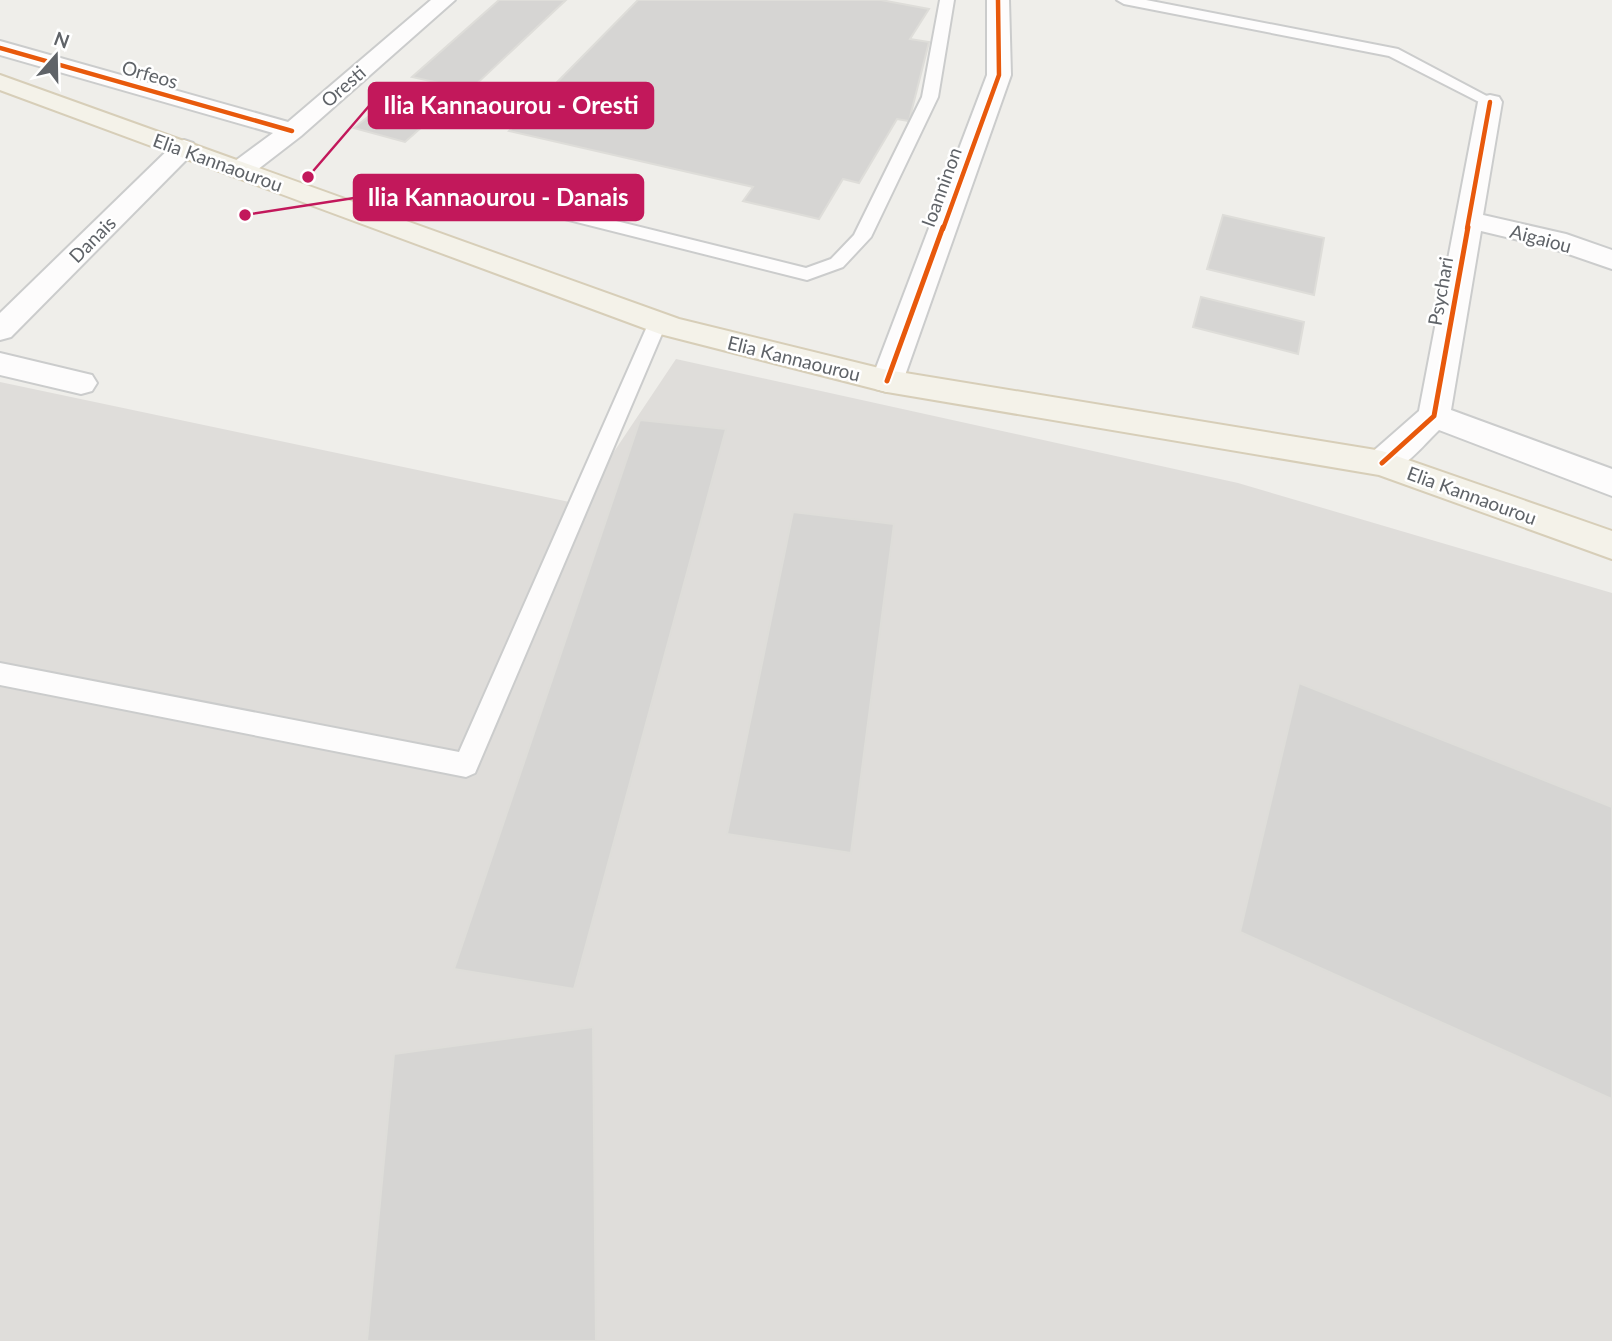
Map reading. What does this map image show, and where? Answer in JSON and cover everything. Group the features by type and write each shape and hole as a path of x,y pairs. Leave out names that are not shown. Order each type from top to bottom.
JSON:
{"main road":[{"name":"Elia Kannaourou","path":"0,82 657,322 887,381 1382,463 1612,545"}],"street":[{"name":"Oresti","path":"240,170 292,131 444,0"},
{"name":"Ioanninon","path":"887,381 999,75 998,0"},
{"name":"Orfeos","path":"0,48 292,131"},
{"name":"Psychari","path":"1434,416 1490,102"},
{"name":"Danais","path":"0,330 184,148"},
{"name":"Aigaiou","path":"1469,220 1556,240 1612,260"},
{"path":"0,364 81,383"},
{"path":"1382,463 1434,416 1612,483"}],"lane":[{"path":"491,195 807,274 837,263 862,237 930,97 947,0"},
{"path":"1124,0 1392,52 1490,102"},
{"path":"0,674 466,765 657,322"}],"shaded area":[{"path":"676,359 1238,483 1612,593 1612,1341 0,1341 0,382 579,504"}],"building":[{"path":"499,0 566,0 470,90 412,77"},
{"path":"638,0 881,0 929,9 910,39 929,42 909,121 897,119 859,183 843,179 819,219 743,201 753,187 509,131"},
{"path":"400,91 449,103 405,142 354,128"},
{"path":"1223,215 1324,238 1314,295 1207,269"},
{"path":"1201,297 1304,322 1298,354 1193,327"},
{"path":"640,420 726,429 574,989 454,969"},
{"path":"793,512 894,524 851,853 727,834"},
{"path":"1299,683 1612,807 1612,1099 1240,932"},
{"path":"593,1027 596,1341 367,1341 394,1054"}],"cycle path":[{"path":"887,381 999,75 998,0"},
{"path":"0,48 292,131"},
{"path":"1382,463 1434,416 1490,102"}],"place":[{"name":"Ilia Kannaourou - Oresti","path":"308,177"},
{"name":"Ilia Kannaourou - Danais","path":"245,215"}]}
